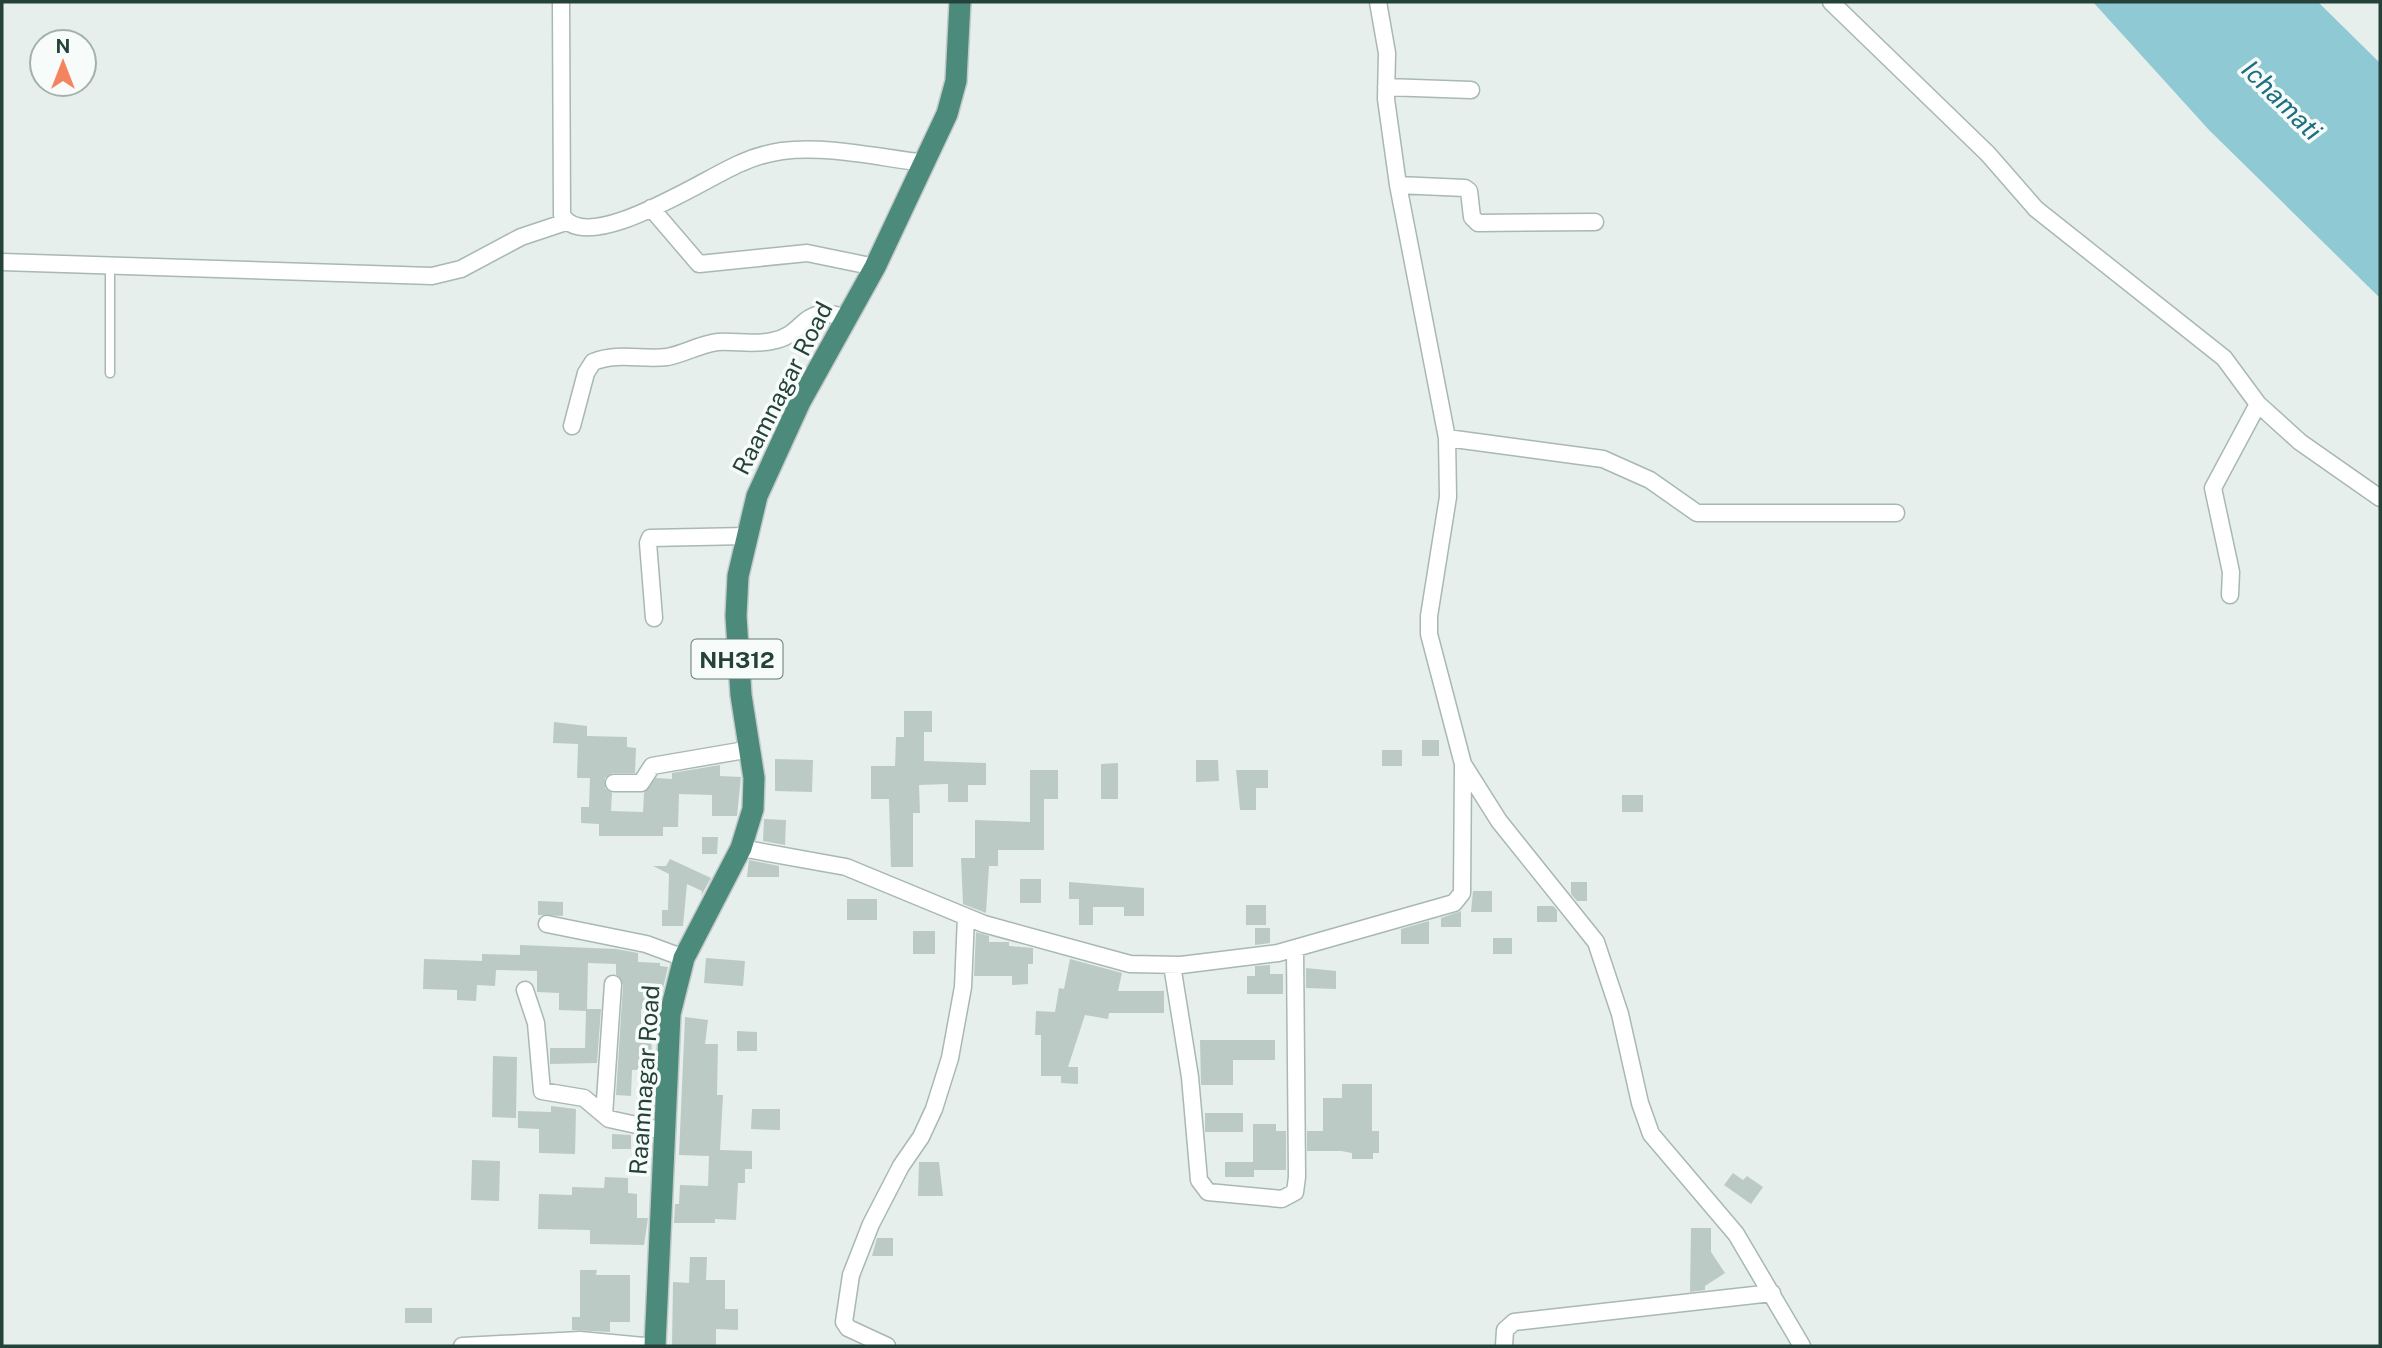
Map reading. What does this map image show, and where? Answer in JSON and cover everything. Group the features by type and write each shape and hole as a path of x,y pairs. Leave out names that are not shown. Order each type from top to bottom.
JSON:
{"highway":[{"name":"Raamnagar Road","path":"655,1346 670,1014 684,958 741,848 753,809 751,749 741,695 736,626 738,576 746,536 757,496 800,402 875,267 947,114 956,81 960,2"}],"street":[{"path":"561,2 562,215 566,222"},
{"path":"741,848 846,867 966,917 1130,964 1172,965 1295,949 1454,903 1462,893 1463,764 1429,634 1429,616 1448,497 1447,438 1398,185 1386,87 1387,53 1378,2"},
{"path":"1831,2 1988,154 2036,209 2224,358 2258,404 2300,442 2380,498"},
{"path":"1386,87 1471,90"},
{"path":"2,262 446,275 521,237 566,222 585,228 605,225 652,208 740,163 784,151 811,150 926,163"},
{"path":"1398,185 1465,188 1469,191 1472,216 1478,223 1595,222"},
{"path":"652,208 699,264 807,253 875,267"},
{"path":"572,426 586,373 593,362 616,355 668,357 718,342 759,344 777,341 818,313 828,312 848,318"},
{"path":"2230,595 2231,572 2213,488 2258,404"},
{"path":"1447,438 1603,459 1650,480 1697,513 1896,513"},
{"path":"654,618 648,543 650,538 746,536"},
{"path":"614,783 641,783 652,766 751,749"},
{"path":"1463,764 1499,821 1596,942 1620,1014 1640,1103 1651,1133 1736,1234 1802,1346"},
{"path":"887,1346 848,1328 844,1322 851,1275 871,1224 934,1110 959,1014 966,917"},
{"path":"547,923 646,944 684,958"},
{"path":"1172,965 1190,1077 1199,1180 1208,1192 1282,1199 1295,1192 1297,1177 1295,949"},
{"path":"604,1115 612,984"},
{"path":"525,990 536,1023 540,1089 587,1099 615,1121 664,1131"},
{"path":"1504,1346 1506,1330 1514,1322 1772,1293"},
{"path":"462,1346 580,1340 644,1346"}],"lane":[{"path":"110,265 110,373"}],"water":[{"name":"Ichamati","path":"2093,2 2318,2 2380,63 2380,298 2209,130"}],"building":[{"path":"904,711 932,711 932,732 924,732 924,761 986,763 986,785 968,785 968,802 948,802 948,784 919,785 920,813 913,813 913,867 891,867 889,799 871,799 871,766 895,766 896,737 904,737"},
{"path":"554,722 587,726 587,736 627,737 627,747 636,748 635,773 613,773 605,778 605,788 612,793 611,811 643,812 644,793 656,778 672,779 672,773 720,765 720,776 741,777 737,816 712,816 712,795 679,794 678,827 663,827 663,836 599,836 599,824 581,823 581,807 589,807 590,778 577,778 578,744 553,743"},
{"path":"1422,740 1439,740 1439,756 1422,756"},
{"path":"1382,750 1402,750 1402,766 1382,766"},
{"path":"775,759 813,760 812,792 775,791"},
{"path":"1196,760 1218,760 1219,781 1196,782"},
{"path":"1118,763 1118,799 1101,799 1101,764"},
{"path":"1030,770 1058,770 1058,799 1044,799 1044,850 998,850 998,866 989,866 986,913 963,904 961,858 975,858 975,820 1030,822"},
{"path":"1236,770 1268,770 1268,788 1256,788 1256,810 1240,810"},
{"path":"1622,795 1643,795 1643,812 1622,812"},
{"path":"764,819 786,820 785,845 763,841"},
{"path":"702,837 718,837 717,854 702,854"},
{"path":"670,859 711,878 701,896 702,891 687,884 683,926 662,926 662,910 668,910 669,874 653,866 666,866"},
{"path":"749,860 779,866 779,877 747,877"},
{"path":"1020,879 1041,879 1041,903 1020,903"},
{"path":"1069,882 1144,888 1144,916 1124,916 1124,907 1093,907 1093,925 1079,925 1079,899 1069,899"},
{"path":"1571,882 1587,882 1587,901 1577,901 1571,894"},
{"path":"1473,891 1492,891 1492,912 1471,912"},
{"path":"847,899 877,899 877,920 847,920"},
{"path":"538,901 563,902 563,916 538,915"},
{"path":"1246,905 1266,905 1266,925 1246,925"},
{"path":"1537,906 1553,906 1557,910 1557,922 1537,922"},
{"path":"1461,911 1461,927 1441,927 1441,918"},
{"path":"1429,921 1429,944 1401,944 1401,929"},
{"path":"1255,928 1270,928 1270,943 1255,945"},
{"path":"913,931 935,931 935,954 913,954"},
{"path":"976,932 989,936 989,942 1009,942 1009,946 1033,948 1033,964 1028,964 1028,984 1012,985 1012,976 974,976"},
{"path":"1493,938 1512,938 1512,954 1493,954"},
{"path":"520,945 616,949 638,953 638,962 660,963 660,966 668,967 658,1010 641,1009 641,1040 651,1040 654,1070 632,1070 631,1096 616,1095 623,985 616,974 616,964 588,963 587,1009 601,1009 597,1063 550,1064 550,1048 585,1048 586,1011 559,1010 559,993 537,992 537,971 496,970 495,986 477,985 476,1001 457,1000 457,990 423,989 424,959 482,961 482,954 520,955"},
{"path":"706,958 745,961 743,986 704,983"},
{"path":"1070,959 1122,973 1118,991 1164,991 1164,1013 1109,1013 1108,1019 1085,1015 1068,1067 1078,1067 1078,1084 1061,1083 1061,1076 1041,1076 1041,1035 1035,1035 1036,1011 1055,1012 1059,988 1064,989"},
{"path":"1270,965 1270,974 1283,974 1283,994 1247,994 1247,976 1255,976 1255,966"},
{"path":"1306,968 1336,971 1336,989 1306,988"},
{"path":"685,1017 708,1020 705,1044 718,1044 717,1095 723,1095 720,1150 752,1151 752,1169 745,1169 745,1183 738,1183 736,1220 674,1223 680,1185 708,1186 709,1156 679,1155"},
{"path":"737,1031 757,1032 757,1051 737,1051"},
{"path":"1200,1040 1275,1040 1275,1060 1233,1060 1233,1085 1201,1085"},
{"path":"493,1056 517,1057 516,1118 492,1117"},
{"path":"1342,1084 1372,1084 1372,1131 1379,1131 1379,1153 1373,1153 1373,1159 1352,1159 1352,1153 1341,1151 1307,1151 1307,1131 1323,1131 1323,1098 1342,1098"},
{"path":"551,1106 576,1109 575,1154 539,1153 539,1129 518,1128 518,1111 551,1112"},
{"path":"752,1109 780,1109 780,1130 751,1129"},
{"path":"1205,1113 1243,1113 1243,1132 1205,1132"},
{"path":"1253,1124 1276,1124 1276,1131 1286,1131 1286,1170 1254,1170 1254,1177 1225,1177 1225,1162 1253,1162"},
{"path":"612,1134 631,1135 631,1149 612,1149"},
{"path":"472,1160 500,1161 499,1201 471,1200"},
{"path":"919,1162 939,1162 943,1196 918,1196"},
{"path":"1733,1173 1743,1180 1747,1176 1763,1187 1751,1204 1724,1185"},
{"path":"605,1177 628,1178 628,1193 637,1194 637,1218 648,1218 644,1245 590,1244 590,1230 538,1229 539,1194 572,1195 572,1187 604,1188"},
{"path":"1691,1228 1711,1228 1711,1252 1725,1273 1705,1286 1705,1290 1690,1292"},
{"path":"877,1238 893,1238 893,1256 872,1256"},
{"path":"690,1257 707,1257 706,1280 725,1280 725,1309 738,1309 738,1330 716,1329 716,1346 672,1346 673,1282 689,1283"},
{"path":"580,1270 597,1270 596,1275 630,1275 630,1322 610,1322 610,1332 572,1330 572,1317 580,1317"},
{"path":"405,1308 432,1308 432,1323 405,1323"}]}
